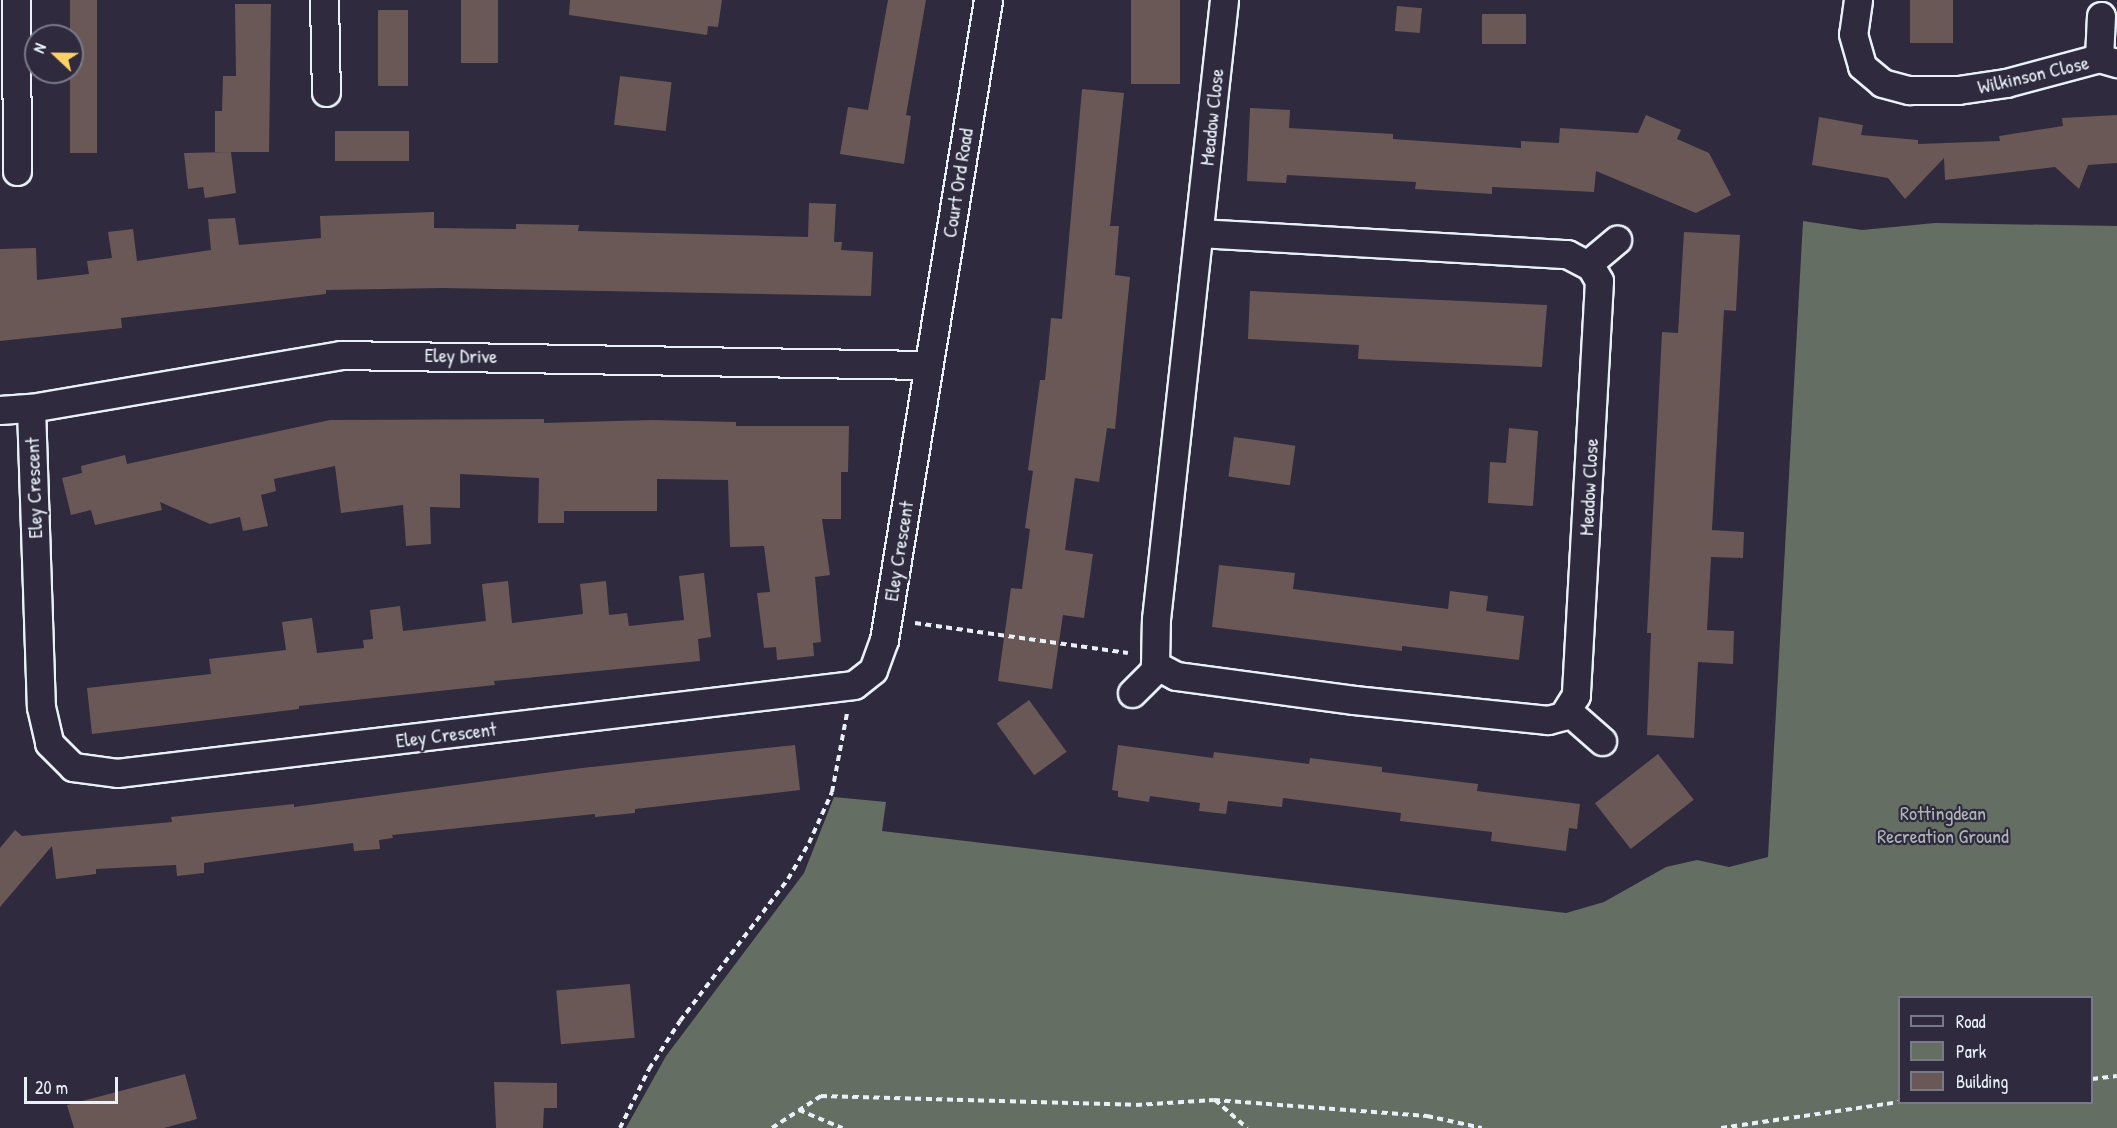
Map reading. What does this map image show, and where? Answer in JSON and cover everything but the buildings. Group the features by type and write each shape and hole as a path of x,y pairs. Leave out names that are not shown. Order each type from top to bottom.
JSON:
{"street":[{"path":"16,0 17,171"},
{"path":"324,0 326,92"},
{"name":"Court Ord Road","path":"927,365 988,0"},
{"name":"Meadow Close","path":"1155,663 1224,0"},
{"name":"Wilkinson Close","path":"1858,0 1852,34 1862,66 1882,83 1909,90 1958,90 2006,83 2108,61 2101,16"},
{"path":"1199,233 1542,252 1567,254 1588,264 1617,240"},
{"name":"Meadow Close","path":"1569,712 1576,695 1599,281 1588,264"},
{"name":"Eley Drive","path":"0,410 31,408 341,355 927,365"},
{"name":"Eley Crescent","path":"31,408 41,707 49,743 73,767 117,773 843,687 858,683 873,670 882,651 927,365"},
{"path":"1132,693 1155,663 1176,676 1354,700 1548,720 1569,712 1602,741"}],"path":[{"path":"887,619 1155,663"},
{"path":"620,1128 649,1069 680,1021 788,879 809,843 832,792 842,756 848,720 843,687"},
{"path":"2093,1079 2117,1076"},
{"path":"772,1128 821,1096 1136,1105 1214,1100 1427,1116 1482,1128"},
{"path":"1214,1100 1247,1128"},
{"path":"1721,1128 1898,1102"},
{"path":"798,1110 842,1128"}],"green space":[{"name":"Rottingdean Recreation Ground","path":"1803,221 1862,230 1935,223 2117,226 2117,1128 626,1128 666,1056 804,873 834,797 886,802 882,831 1566,913 1604,902 1666,867 1697,860 1729,867 1768,857"}]}
